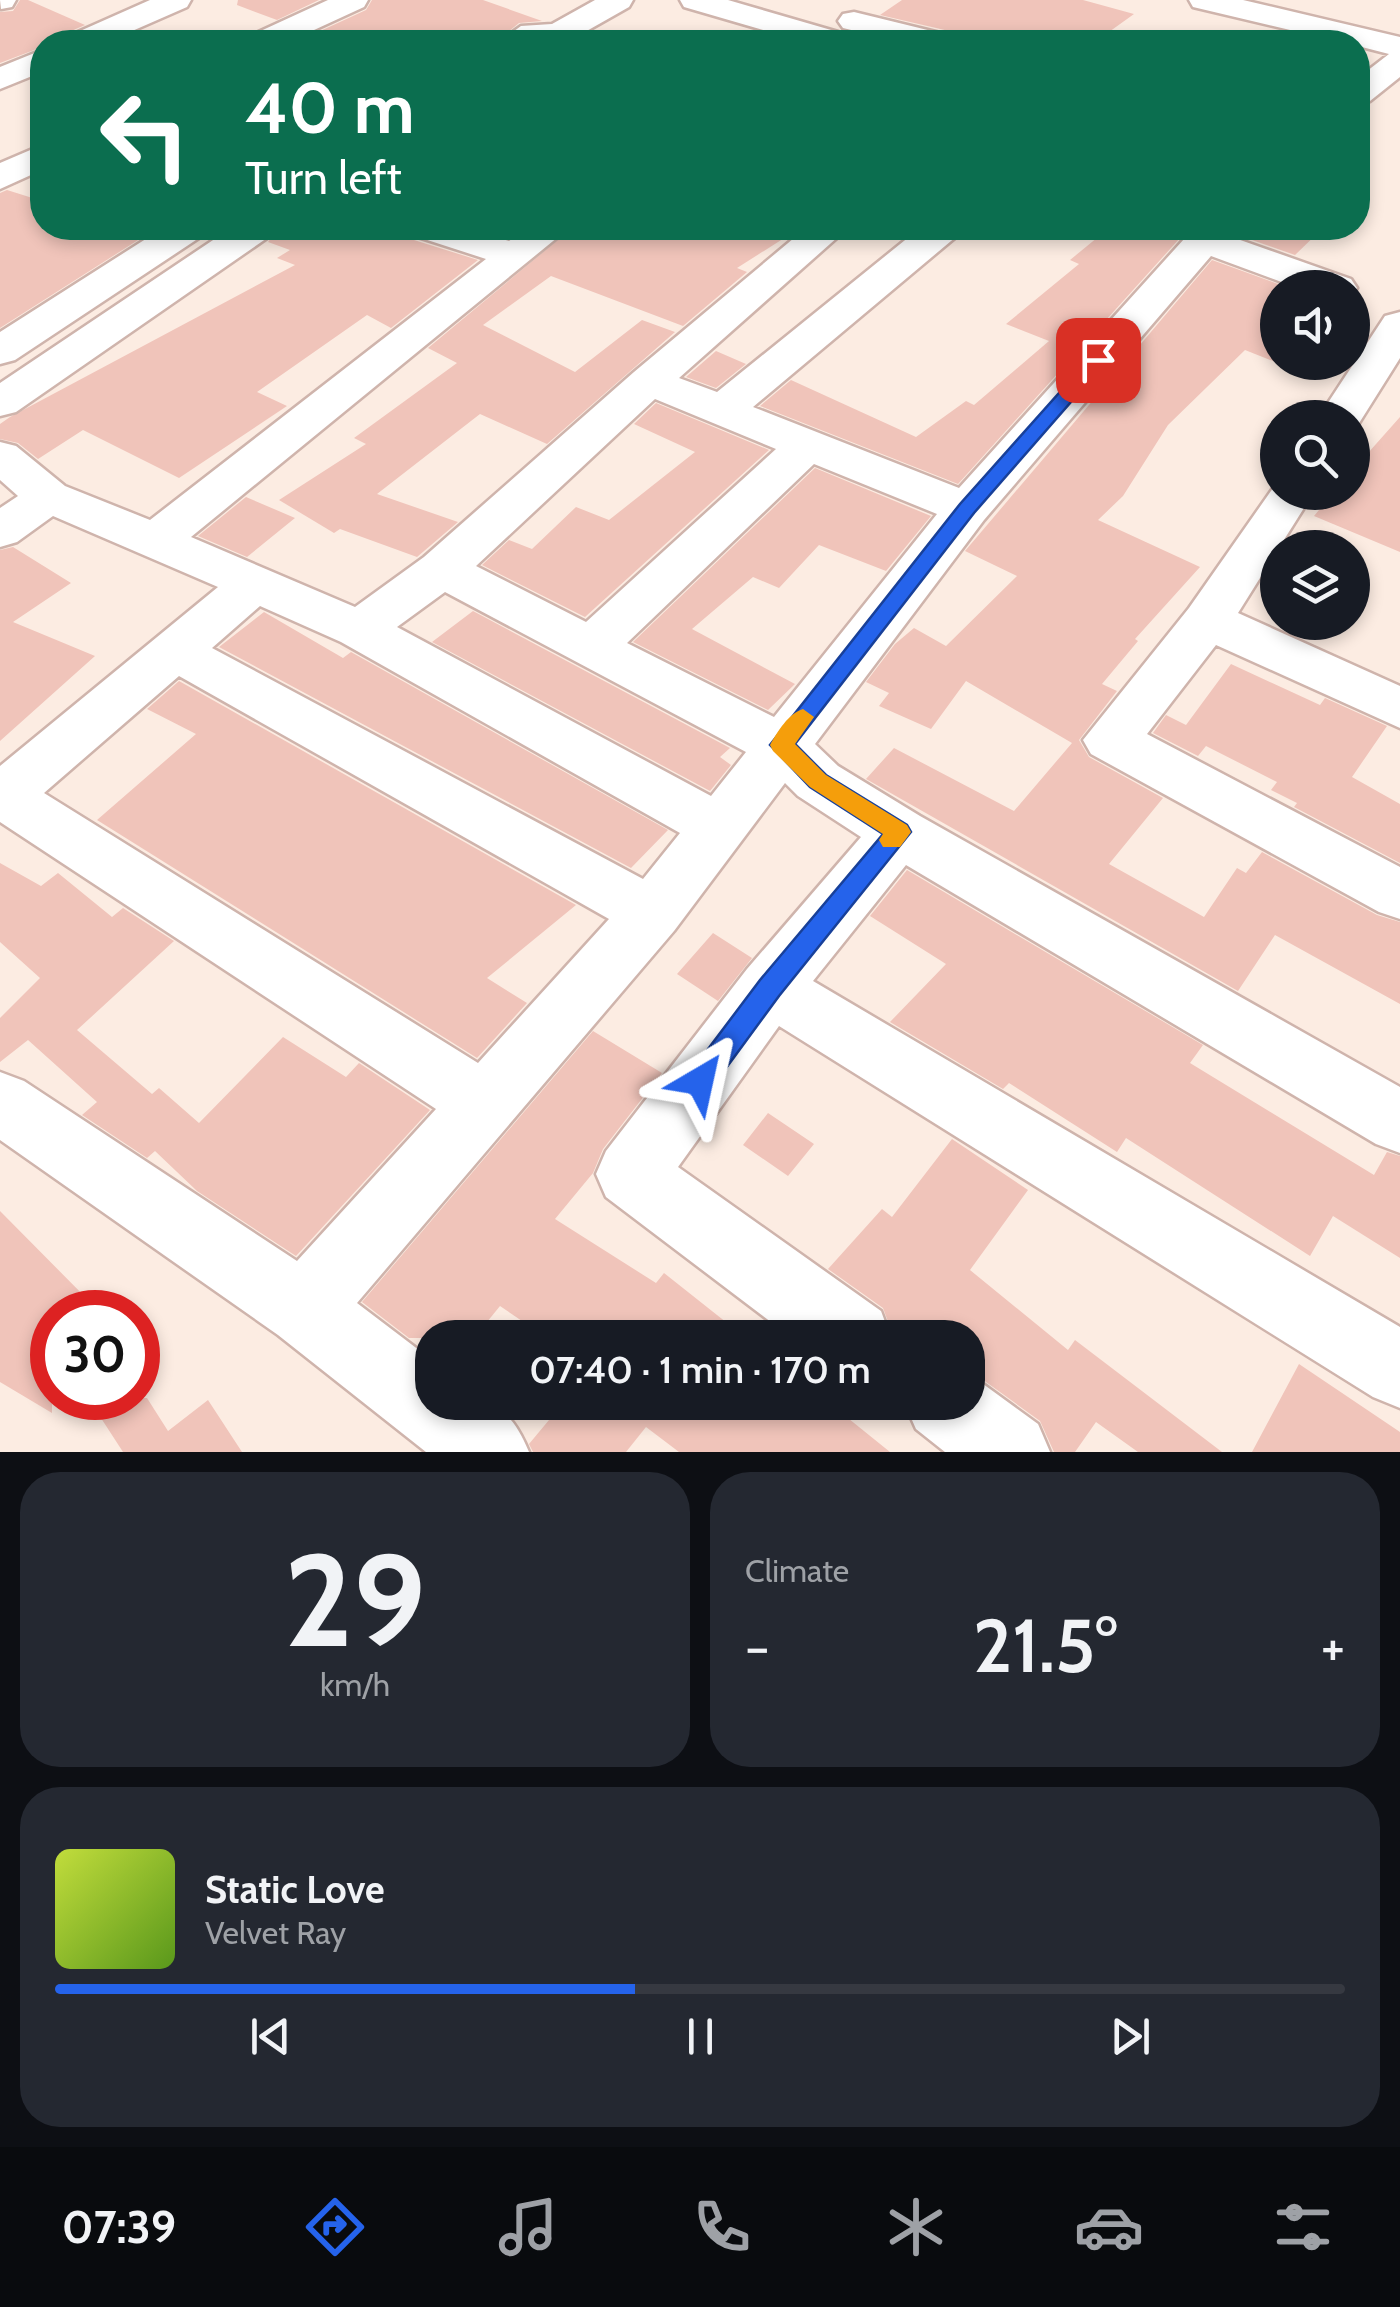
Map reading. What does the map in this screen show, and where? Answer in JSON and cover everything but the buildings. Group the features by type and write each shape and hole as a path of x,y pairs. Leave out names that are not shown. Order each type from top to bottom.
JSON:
{"street":[{"path":"109,30 176,0"},
{"path":"289,30 353,0"},
{"path":"575,30 618,0"},
{"path":"696,0 790,30"},
{"path":"840,30 886,0"},
{"path":"1204,0 1307,11 1356,30"},
{"path":"854,21 890,30"},
{"path":"1370,35 1400,47"},
{"path":"1370,85 1400,61"},
{"path":"0,80 30,66"},
{"path":"0,178 30,162"},
{"path":"0,351 170,240"},
{"path":"0,403 238,240"},
{"path":"467,240 514,255"},
{"path":"156,540 534,240"},
{"path":"359,630 442,569 649,381 815,240"},
{"path":"722,410 927,240"},
{"path":"304,1309 652,913 967,509 1204,240"},
{"path":"1223,240 1295,270"},
{"path":"1370,299 1400,310"},
{"path":"1352,400 1400,325"},
{"path":"649,381 967,509"},
{"path":"593,646 807,444"},
{"path":"0,456 48,498 256,582 359,630 720,828"},
{"path":"0,531 48,498"},
{"path":"1278,510 1207,620 1111,740 1400,895"},
{"path":"442,569 781,745 818,781 898,832 1400,1122"},
{"path":"256,582 2,796 485,1104"},
{"path":"1207,620 1400,708"},
{"path":"175,650 652,913"},
{"path":"830,1320 631,1174 770,988 898,832"},
{"path":"770,988 1400,1370"},
{"path":"0,1102 304,1309 488,1452"},
{"path":"966,1420 1010,1452"}],"slow traffic":[{"path":"803,717 781,745 818,781 898,832 891,840"}],"route":[{"path":"700,1081 770,988 898,832 818,781 781,745 967,509 1098,360"}]}
